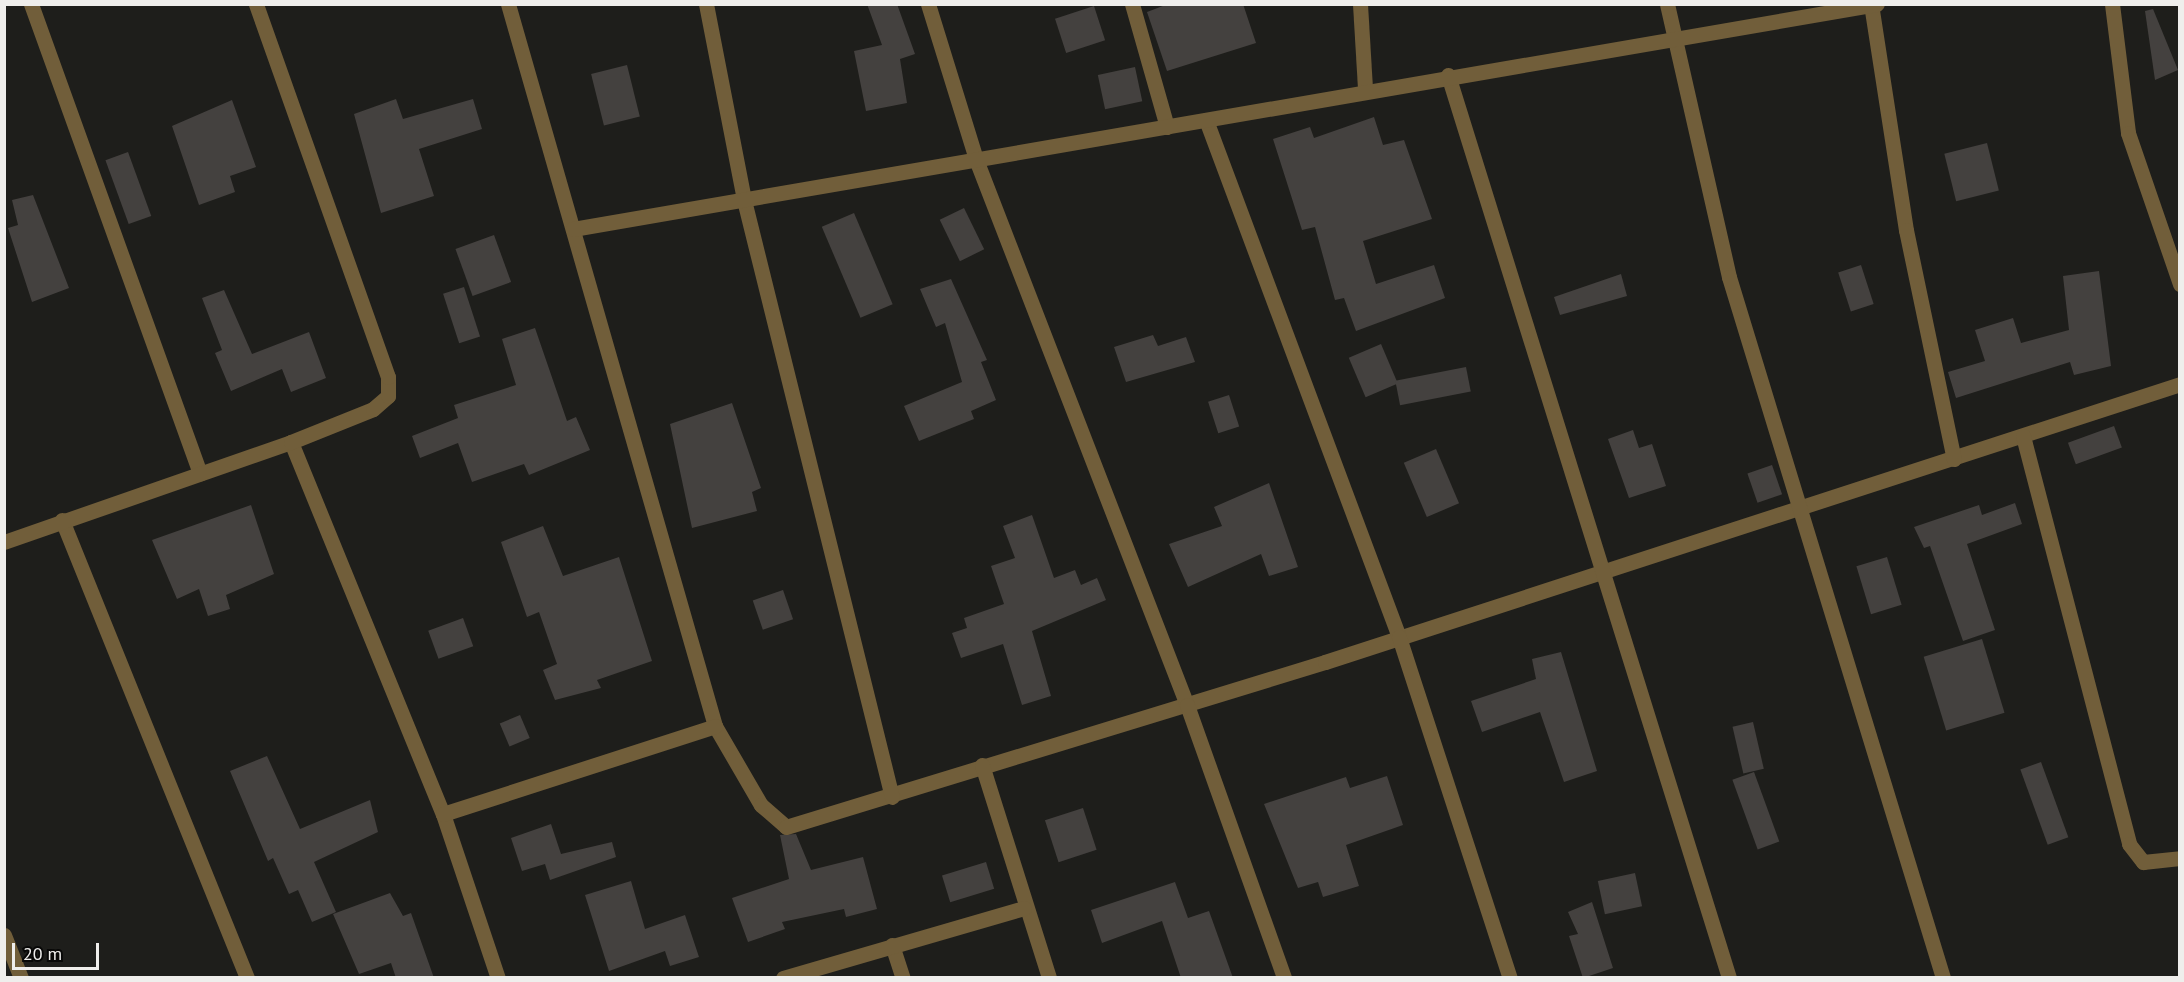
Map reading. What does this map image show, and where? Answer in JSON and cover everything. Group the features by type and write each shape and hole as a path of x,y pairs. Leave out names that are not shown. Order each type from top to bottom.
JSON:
{"street":[{"path":"31,4 200,473"},
{"path":"4,542 291,442 373,409 388,396 388,377 256,4"},
{"path":"508,4 715,726 760,805 786,827 892,797 982,765 1187,705 1954,459 2180,384"},
{"path":"706,4 744,200 892,797"},
{"path":"927,4 977,162 1187,705 1284,978"},
{"path":"1132,4 1167,127"},
{"path":"1359,4 1365,89"},
{"path":"1667,4 1671,38 1729,277 1797,509 1943,978"},
{"path":"573,229 977,162 1365,89 1877,4"},
{"path":"2112,4 2128,133 2180,284"},
{"path":"1872,5 1906,230 1954,459"},
{"path":"1448,75 1729,978"},
{"path":"1206,120 1399,637 1510,978"},
{"path":"2023,436 2129,844 2142,862 2180,858"},
{"path":"291,442 443,814 498,978"},
{"path":"63,520 247,978"},
{"path":"443,814 715,726"},
{"path":"982,765 1024,908 1049,978"},
{"path":"783,978 1024,908"},
{"path":"4,935 21,978"},
{"path":"892,945 903,978"}],"building":[{"path":"867,4 897,4 915,54 900,59 907,103 866,111 854,51 882,45"},
{"path":"1168,4 1243,4 1256,43 1167,71 1147,12"},
{"path":"1094,6 1105,40 1066,53 1055,19"},
{"path":"2153,9 2178,70 2155,80 2145,11"},
{"path":"627,65 640,116 604,125 591,74"},
{"path":"1135,67 1142,101 1105,109 1098,75"},
{"path":"396,99 403,119 473,99 482,129 419,149 434,196 381,213 354,114"},
{"path":"232,100 256,167 230,176 235,192 199,205 172,126"},
{"path":"1374,117 1383,145 1404,140 1432,219 1363,241 1376,284 1434,265 1445,298 1356,331 1344,298 1335,300 1315,227 1302,230 1273,139 1310,127 1314,138"},
{"path":"1987,143 1999,191 1956,201 1944,154"},
{"path":"128,152 151,216 129,224 105,160"},
{"path":"33,195 69,288 32,302 8,228 18,225 12,200"},
{"path":"964,208 984,249 960,261 940,220"},
{"path":"854,213 893,304 860,318 822,227"},
{"path":"494,235 511,282 473,296 455,249"},
{"path":"1861,265 1874,304 1851,311 1838,272"},
{"path":"2099,271 2111,366 2074,375 2070,362 1956,398 1948,372 1985,361 1975,330 2013,318 2021,343 2069,330 2063,276"},
{"path":"1621,274 1627,296 1560,315 1554,297"},
{"path":"951,279 987,360 981,362 996,400 971,411 974,419 919,441 904,406 962,382 945,323 936,327 920,289"},
{"path":"464,287 480,336 459,343 443,294"},
{"path":"224,290 252,354 309,332 326,378 291,392 282,369 231,391 215,353 222,350 202,298"},
{"path":"535,328 567,421 576,417 590,450 529,475 524,464 472,482 458,443 420,458 412,436 458,418 454,405 516,385 502,339"},
{"path":"1153,335 1158,346 1186,337 1195,362 1126,382 1114,347"},
{"path":"1381,344 1398,384 1366,397 1349,358"},
{"path":"1466,367 1471,392 1400,405 1395,381"},
{"path":"1229,395 1239,426 1218,433 1208,402"},
{"path":"732,403 761,488 752,492 757,511 692,528 670,424"},
{"path":"2114,426 2122,448 2076,464 2068,443"},
{"path":"1633,430 1639,448 1652,444 1666,486 1629,498 1608,439"},
{"path":"1436,449 1459,503 1427,517 1404,463"},
{"path":"1772,465 1782,494 1758,503 1747,473"},
{"path":"1269,483 1298,567 1269,576 1261,554 1188,587 1169,544 1222,526 1214,507"},
{"path":"2015,503 2022,524 1967,544 1995,630 1963,641 1930,546 1924,548 1914,527 1979,505 1982,515"},
{"path":"251,505 274,574 226,595 230,609 208,616 199,589 177,599 152,540"},
{"path":"1032,515 1054,578 1075,570 1081,585 1097,578 1106,600 1032,631 1051,696 1022,705 1003,644 961,658 952,633 967,628 964,618 1004,604 991,566 1015,558 1003,526"},
{"path":"543,526 563,576 619,557 652,661 597,680 601,688 555,700 543,670 557,664 539,612 527,617 501,542"},
{"path":"1887,557 1902,605 1871,614 1856,566"},
{"path":"783,590 793,619 763,630 753,600"},
{"path":"463,618 473,646 438,659 428,631"},
{"path":"1982,639 2005,713 1946,730 1924,657"},
{"path":"1561,652 1597,771 1564,782 1540,712 1482,732 1471,701 1536,679 1532,659"},
{"path":"520,715 530,738 510,747 500,724"},
{"path":"1753,722 1764,769 1743,773 1733,727"},
{"path":"267,756 300,829 370,800 378,832 314,862 336,912 312,922 298,890 289,894 273,858 268,861 230,771"},
{"path":"2041,762 2068,837 2048,845 2020,770"},
{"path":"1754,772 1779,842 1758,849 1732,780"},
{"path":"1387,776 1403,825 1346,845 1359,886 1323,897 1318,882 1298,888 1264,804 1346,777 1350,788"},
{"path":"1083,808 1097,850 1059,862 1045,820"},
{"path":"551,824 561,854 612,842 616,857 550,880 545,864 522,871 511,838"},
{"path":"796,834 811,870 863,857 877,909 846,917 844,909 782,922 785,929 748,942 732,898 789,879 780,835"},
{"path":"986,862 994,889 950,902 942,875"},
{"path":"1635,873 1642,906 1605,914 1598,881"},
{"path":"631,881 645,929 685,915 699,957 670,966 665,951 609,971 585,895"},
{"path":"1175,882 1188,918 1209,911 1233,978 1181,978 1162,921 1102,943 1091,910"},
{"path":"390,893 403,916 411,913 434,978 396,978 391,963 359,974 333,914"},
{"path":"1592,902 1613,968 1583,978 1569,936 1578,934 1568,912"}]}
